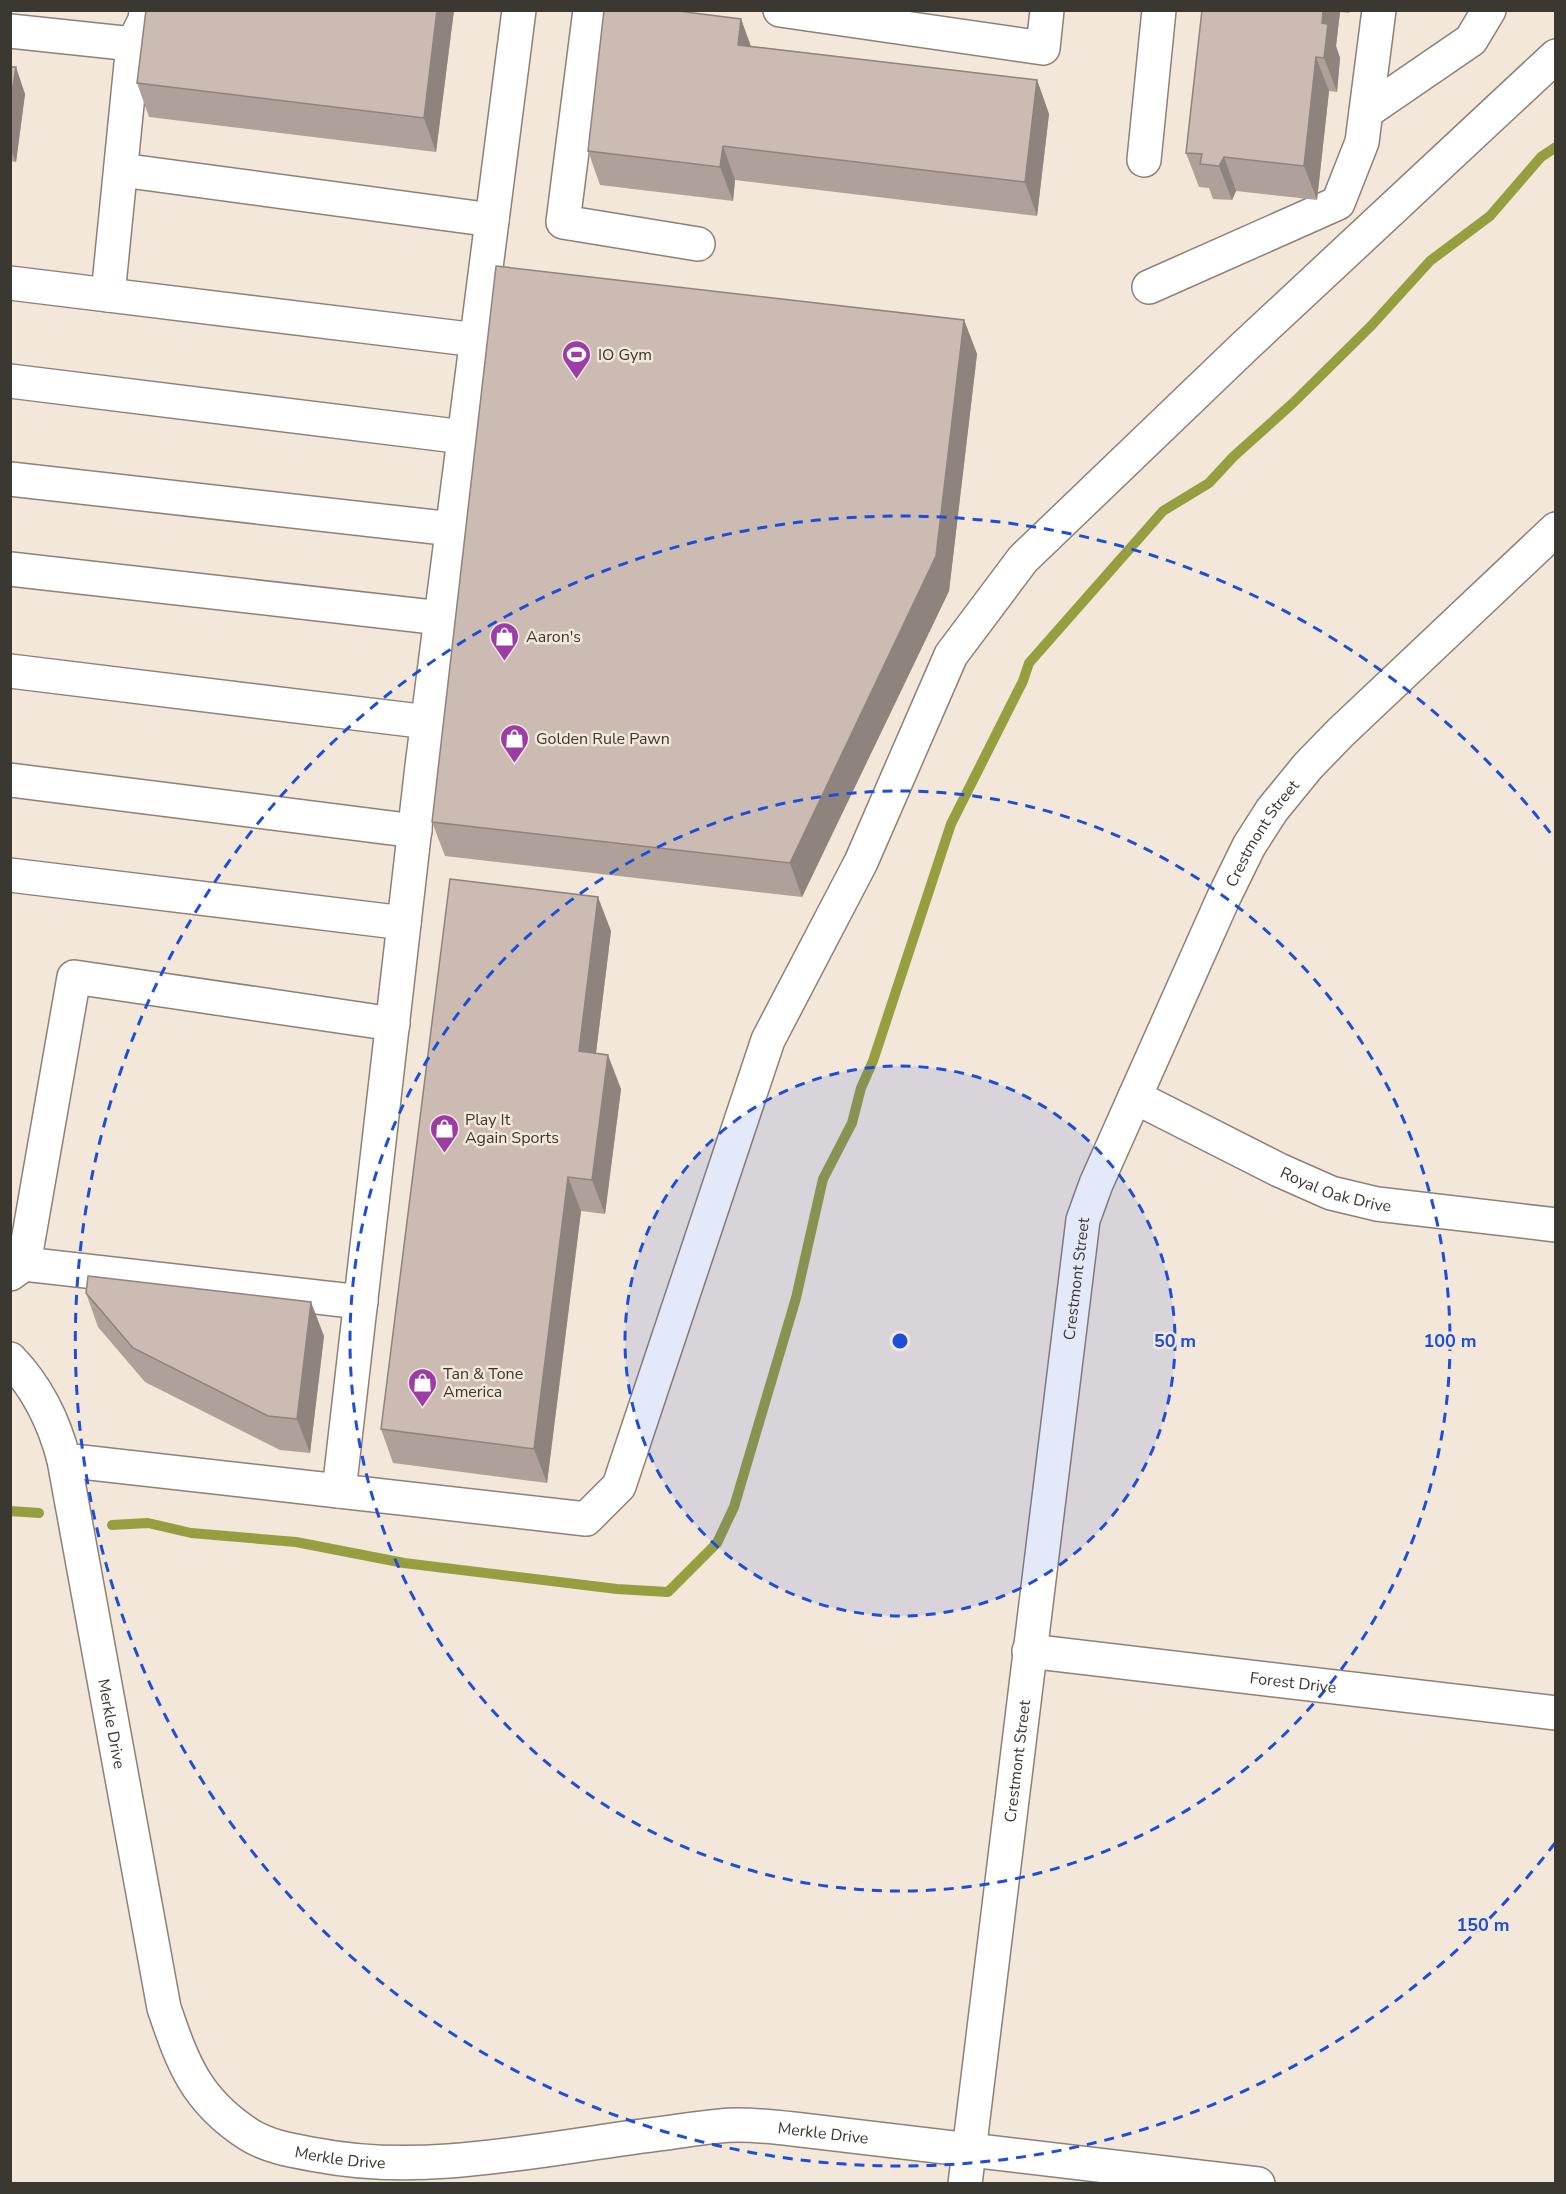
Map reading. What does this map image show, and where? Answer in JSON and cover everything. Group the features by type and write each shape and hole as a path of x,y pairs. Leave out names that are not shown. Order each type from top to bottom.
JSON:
{"street":[{"path":"108,295 133,44 145,20 146,10"},
{"path":"339,1491 428,722 519,10"},
{"path":"590,10 563,222 698,244"},
{"path":"780,10 1043,48 1047,10"},
{"path":"1144,160 1159,10"},
{"path":"1149,286 1338,203 1362,142 1379,10"},
{"path":"1365,112 1471,39 1489,10"},
{"path":"10,31 133,44"},
{"path":"64,1460 586,1519 619,1485 768,1040 861,862 951,655 1023,559 1244,347 1556,56"},
{"path":"120,170 492,220"},
{"path":"10,283 477,340"},
{"path":"10,381 464,437"},
{"path":"10,479 453,529"},
{"name":"Crestmont Street","path":"965,2184 1083,1220 1134,1097 1223,899 1250,846 1272,810 1308,766 1340,733 1556,529"},
{"path":"10,569 441,618"},
{"path":"10,672 428,722"},
{"path":"10,780 415,831"},
{"path":"10,875 404,923"},
{"path":"361,1302 17,1269 74,976 393,1024"},
{"name":"Royal Oak Drive","path":"1134,1097 1279,1170 1331,1193 1377,1204 1556,1225"},
{"name":"Merkle Drive","path":"10,1359 37,1391 50,1415 64,1460 164,2008 178,2050 192,2080 212,2104 248,2134 271,2145 303,2153 349,2161 391,2163 485,2158 573,2144 737,2125 793,2128 1258,2184"},
{"name":"Forest Drive","path":"1029,1651 1556,1713"}],"building":[{"path":"146,10 437,10 424,118 137,83"},
{"path":"604,10 670,10 741,19 738,45 1037,80 1025,182 723,146 720,167 588,151"},
{"path":"1202,10 1323,10 1322,23 1328,24 1324,58 1316,57 1304,166 1224,157 1219,166 1200,164 1202,154 1186,153"},
{"path":"10,67 16,67 10,105"},
{"path":"496,266 964,320 936,556 790,863 432,822"},
{"path":"450,879 598,897 579,1051 608,1055 592,1180 568,1177 534,1449 381,1429"},
{"path":"88,1276 311,1302 297,1419 268,1416 133,1348 86,1293"}],"waterway":[{"path":"112,1525 148,1523 191,1533 296,1542 404,1563 617,1589 668,1592 717,1543 734,1507 796,1298 823,1179 852,1123 861,1088 873,1061 951,824 1023,681 1029,663 1163,511 1209,483 1233,457 1293,403 1371,326 1430,261 1490,216 1541,157 1556,147"},
{"path":"10,1511 39,1513"}],"place":[{"name":"IO Gym","path":"577,380"},
{"name":"Aaron's","path":"505,662"},
{"name":"Golden Rule Pawn","path":"515,764"},
{"name":"Play It Again Sports","path":"444,1154"},
{"name":"Tan & Tone America","path":"422,1408"}]}
